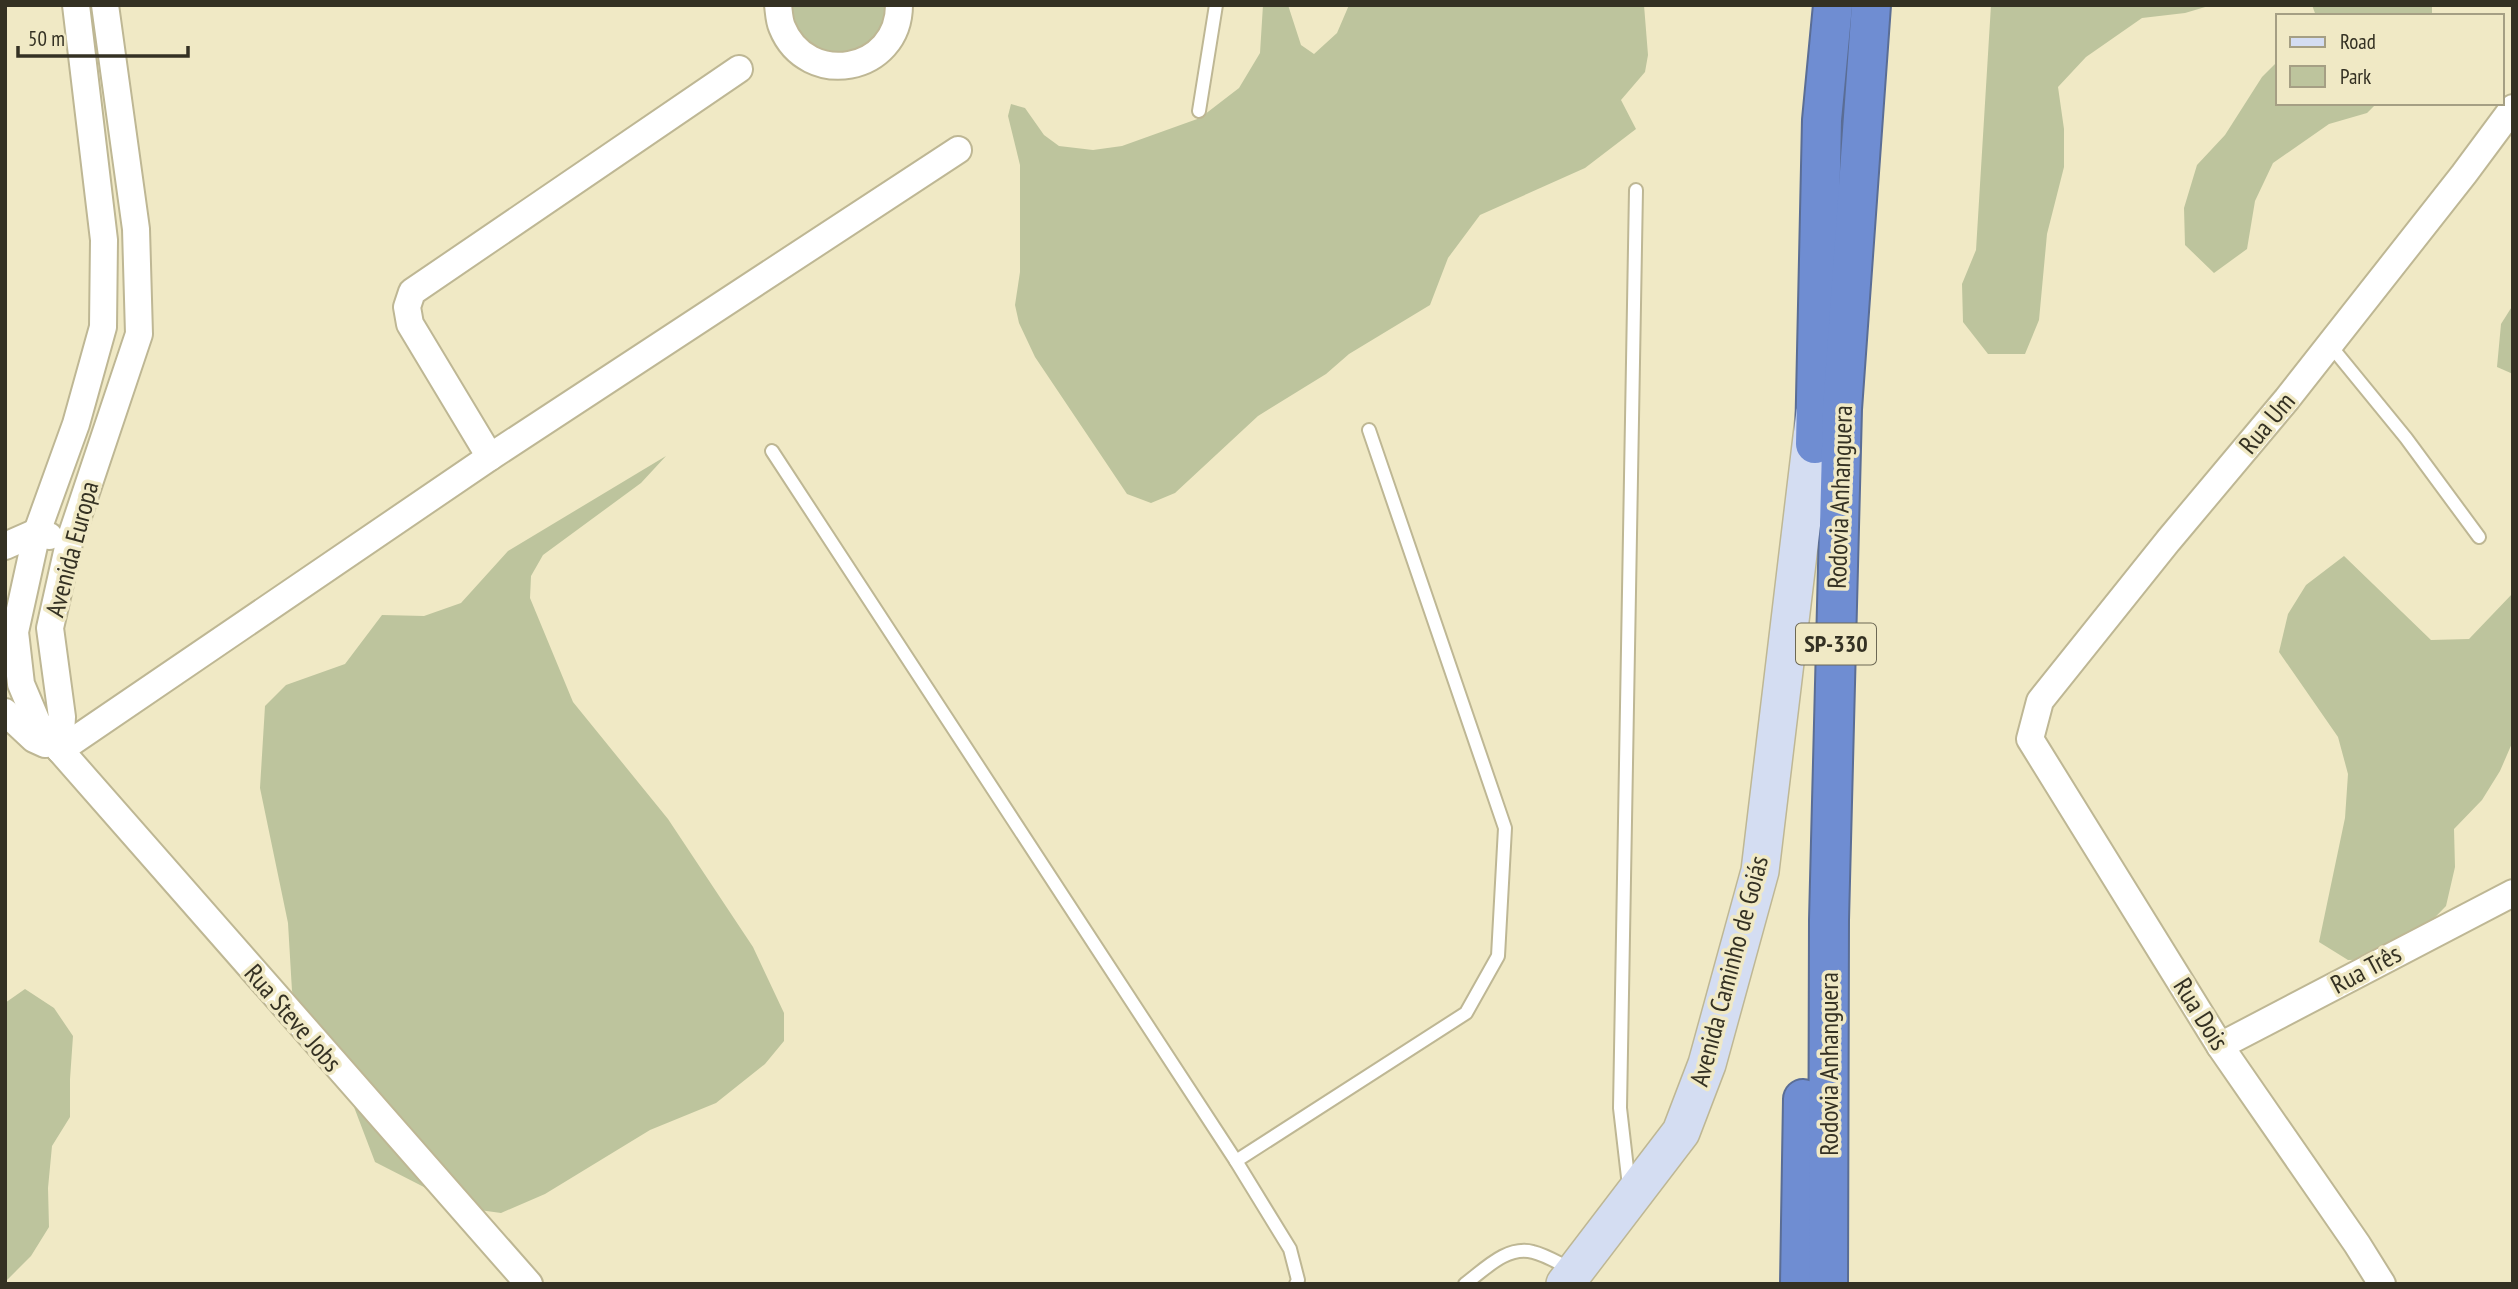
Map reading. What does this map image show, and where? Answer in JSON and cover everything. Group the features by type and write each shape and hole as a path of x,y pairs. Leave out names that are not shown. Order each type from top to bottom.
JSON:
{"highway":[{"name":"Rodovia Anhanguera","path":"1800,1284 1803,918 1822,120 1833,5"},
{"name":"Rodovia Anhanguera","path":"1828,1284 1829,920 1842,409 1871,5"}],"main road":[{"name":"Avenida Caminho de Goiás","path":"1570,1278 1681,1132 1707,1064 1760,871 1815,409"}],"street":[{"name":"Avenida Europa","path":"60,750 37,722 21,684 15,632 37,532 76,424 103,327 104,240 76,5"},
{"name":"Avenida Europa","path":"60,750 62,718 50,628 69,543 139,334 136,229 106,5"},
{"path":"778,5 781,25 790,43 805,56 823,65 844,66 863,62 880,51 892,35 899,16 899,5"},
{"path":"490,457 410,324 407,307 412,292 738,69"},
{"name":"Rua Um","path":"2030,739 2040,701 2330,345 2513,108"},
{"path":"5,712 34,740 60,750 490,457 958,150"},
{"path":"5,545 37,532 69,543"},
{"name":"Rua Dois","path":"2030,739 2220,1046 2382,1284"},
{"name":"Rua Steve Jobs","path":"60,750 529,1284"},
{"name":"Rua Três","path":"2220,1046 2513,893"}],"lane":[{"path":"1199,111 1216,5"},
{"path":"1630,1201 1620,1108 1636,190"},
{"path":"2330,345 2406,438 2479,537"},
{"path":"1236,1161 1466,1013 1499,956 1505,828 1369,430"},
{"path":"772,451 1236,1161 1290,1249 1298,1280 1296,1284"},
{"path":"1465,1284 1504,1255 1520,1251 1532,1252 1570,1278"}],"green space":[{"path":"784,5 893,5 868,52 813,53"},
{"path":"1263,5 1288,5 1301,45 1314,54 1337,33 1349,5 1644,5 1648,55 1645,72 1621,100 1636,129 1585,168 1480,215 1448,258 1430,305 1349,354 1326,374 1258,416 1175,493 1151,503 1127,494 1035,357 1019,323 1015,305 1020,272 1020,165 1008,116 1011,104 1025,108 1044,135 1059,146 1093,150 1122,146 1200,118 1239,88 1260,53"},
{"path":"1991,5 2212,5 2185,13 2142,18 2086,57 2058,87 2064,129 2064,167 2047,234 2039,320 2025,354 1988,354 1963,322 1962,284 1976,250"},
{"path":"2312,5 2432,5 2432,14 2315,14"},
{"path":"2276,63 2276,105 2375,105 2367,113 2329,124 2273,163 2255,201 2247,249 2214,273 2185,245 2184,208 2197,165 2225,135 2262,77"},
{"path":"2513,305 2513,374 2497,367 2501,324"},
{"path":"666,456 641,483 543,555 531,576 530,598 573,702 668,819 753,947 784,1013 784,1041 765,1064 716,1103 650,1130 545,1194 501,1213 465,1208 375,1162 341,1073 304,1019 292,991 288,923 260,788 265,706 286,685 345,664 382,615 424,616 461,603 508,551"},
{"path":"2344,556 2431,640 2469,639 2513,593 2513,741 2500,771 2482,800 2454,829 2455,867 2446,906 2414,939 2386,959 2348,960 2319,942 2345,818 2348,774 2338,737 2279,652 2288,614 2306,585"},
{"path":"25,989 54,1008 73,1036 70,1117 52,1146 48,1188 49,1227 31,1256 5,1282 5,1003"}]}
